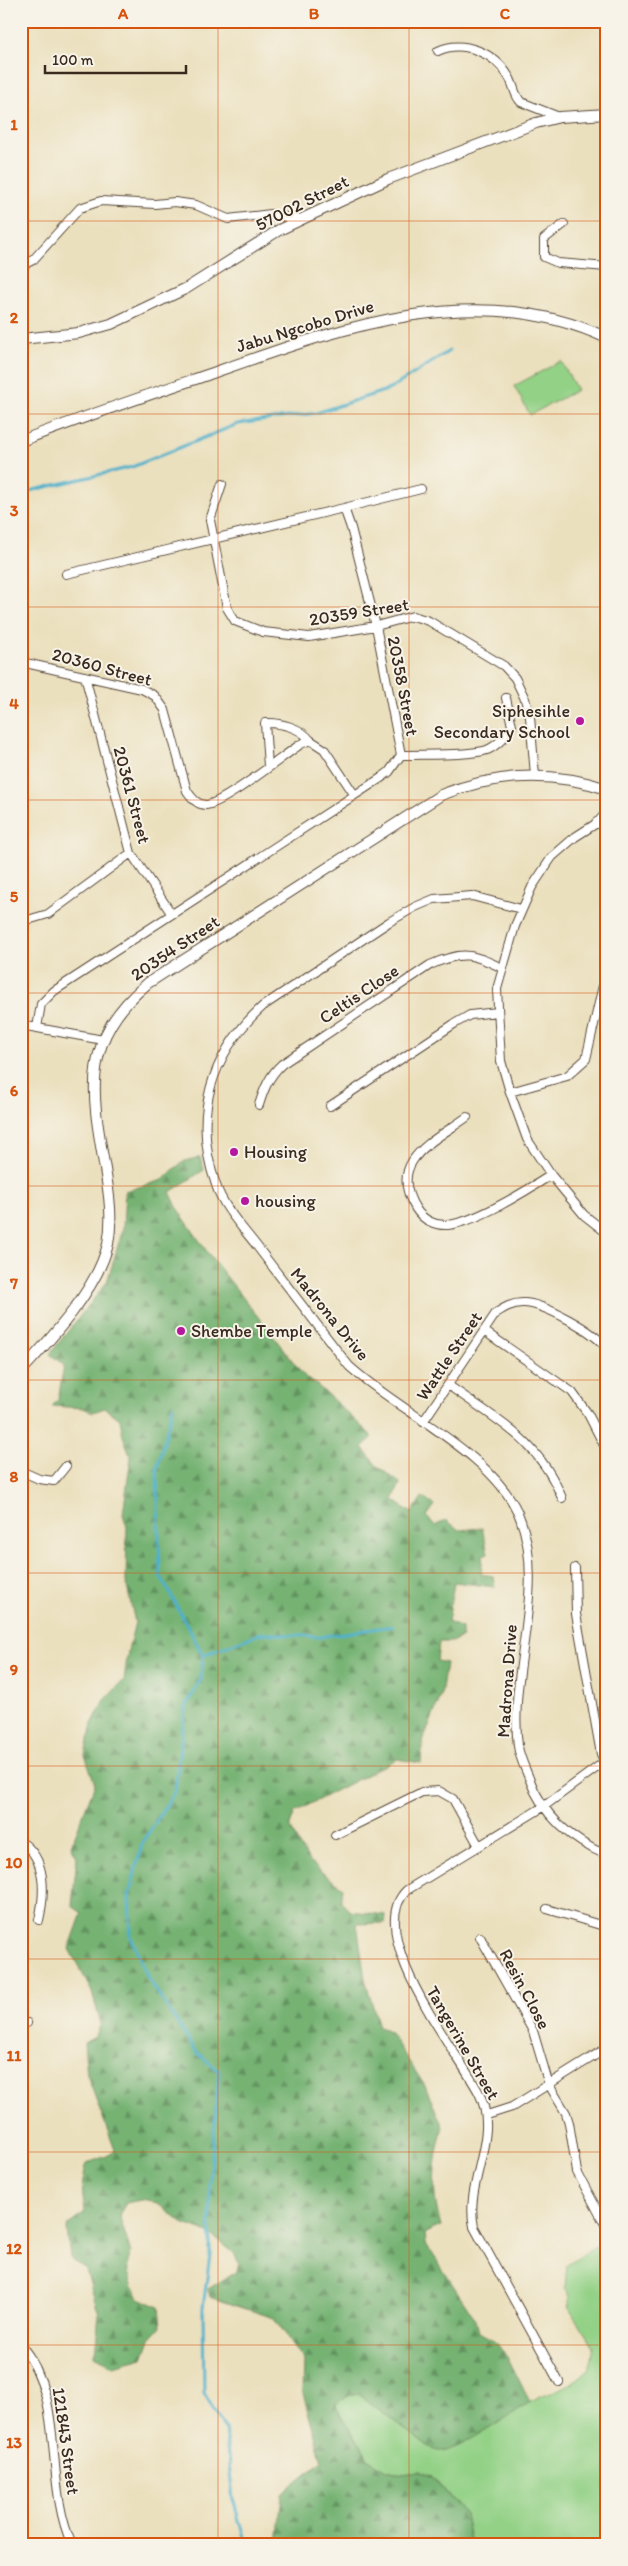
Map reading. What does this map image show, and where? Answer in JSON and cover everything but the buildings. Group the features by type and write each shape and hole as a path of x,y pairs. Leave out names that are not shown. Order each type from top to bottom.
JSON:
{"street":[{"path":"438,51 452,45 479,50 496,62 508,75 521,102 560,117"},
{"name":"57002 Street","path":"21,339 79,333 111,324 187,288 300,220 388,178 511,132 560,117 607,114"},
{"path":"21,266 32,260 80,208 101,201 155,204 181,202 196,205 228,219 271,214 300,220"},
{"path":"564,224 544,239 544,257 558,263 607,267"},
{"name":"Jabu Ngcobo Drive","path":"21,441 287,346 378,319 416,314 503,311 568,324 607,338"},
{"name":"20359 Street","path":"222,484 210,520 227,608 235,621 263,632 310,637 376,626 400,618 420,617 504,666 515,678 525,699 530,717 535,775"},
{"path":"66,574 421,489"},
{"name":"20358 Street","path":"37,1028 41,1004 50,995 171,913 389,772 401,755 376,626 352,528 344,508"},
{"name":"20360 Street","path":"21,662 142,690 160,700 168,717 187,791 200,804 212,804 228,796 300,744 310,740"},
{"name":"20361 Street","path":"85,676 131,853 171,913"},
{"path":"401,755 484,750 503,738 513,724 506,698"},
{"path":"268,766 265,723 292,728 304,733 310,740 324,749 354,794"},
{"name":"20354 Street","path":"21,1371 68,1315 88,1287 103,1260 108,1243 110,1208 93,1082 103,1040 128,1000 148,983 412,812 441,796 464,786 498,778 535,775 565,778 607,789"},
{"path":"607,812 602,822 575,837 552,857 532,887 521,909 497,989 501,1061 527,1139 551,1175 584,1215 607,1233"},
{"path":"21,922 48,914 131,853"},
{"name":"Madrona Drive","path":"521,909 482,898 452,896 434,899 415,906 264,1006 246,1021 228,1044 219,1063 206,1108 205,1132 216,1187 233,1214 349,1366 370,1385 492,1473 508,1494 519,1515 526,1542 531,1577 516,1722 518,1748 543,1808 570,1834 607,1855"},
{"name":"Celtis Close","path":"259,1106 264,1088 275,1070 282,1064 430,965 450,957 470,955 502,968"},
{"path":"510,1092 567,1076 586,1059 607,968"},
{"path":"330,1106 470,1015 498,1012"},
{"path":"21,1025 103,1040"},
{"path":"466,1117 420,1151 408,1166 406,1188 416,1208 425,1219 433,1223 447,1225 460,1222 514,1198 551,1175"},
{"name":"Wattle Street","path":"423,1422 496,1313 511,1305 533,1304 592,1334 607,1349"},
{"path":"484,1331 572,1392 588,1414 607,1451"},
{"path":"448,1385 528,1443 550,1472 562,1498"},
{"path":"21,1471 39,1479 54,1481 66,1466"},
{"path":"575,1568 576,1614 601,1754 606,1761"},
{"name":"Tangerine Street","path":"559,2382 474,2227 471,2206 485,2139 487,2114 478,2092 414,1986 394,1919 396,1904 407,1890 543,1808 606,1761"},
{"path":"335,1835 422,1792 439,1791 453,1799 479,1846"},
{"path":"21,1842 35,1852 39,1864 43,1894 39,1920"},
{"path":"546,1909 607,1927"},
{"name":"Resin Close","path":"480,1937 530,2025 549,2085 566,2113 577,2172 607,2228"},
{"path":"487,2114 512,2107 607,2048"},
{"name":"121843 Street","path":"21,2345 35,2365 45,2386 58,2499 72,2545"}],"green space":[{"path":"561,361 577,390 530,415 514,386"},
{"path":"200,1157 204,1170 170,1192 179,1211 208,1253 306,1378 316,1384 373,1437 362,1447 377,1466 400,1483 393,1500 412,1513 422,1497 435,1505 427,1516 435,1526 446,1520 459,1530 482,1528 488,1553 483,1555 481,1574 493,1576 495,1587 454,1582 448,1622 462,1628 462,1637 451,1642 439,1642 437,1661 446,1663 441,1696 423,1741 421,1763 397,1759 295,1812 290,1825 310,1861 343,1888 341,1902 350,1911 386,1915 385,1923 357,1924 365,1979 379,2027 389,2031 425,2086 443,2127 434,2177 441,2226 425,2233 426,2244 476,2320 479,2332 495,2341 509,2360 530,2402 472,2439 448,2450 439,2451 428,2447 359,2394 346,2396 337,2405 347,2426 361,2445 368,2459 387,2470 402,2474 420,2472 431,2475 465,2515 471,2545 277,2545 282,2494 322,2461 303,2394 304,2360 274,2318 210,2297 208,2289 237,2271 239,2263 234,2253 209,2233 182,2223 158,2203 141,2200 126,2203 119,2215 131,2253 128,2264 129,2275 137,2297 159,2307 161,2327 150,2339 143,2358 113,2366 95,2355 99,2314 86,2270 70,2258 67,2229 68,2225 85,2213 82,2187 86,2165 109,2155 115,2150 87,2075 84,2043 95,2037 101,2024 91,1989 69,1949 82,1913 72,1906 77,1857 71,1846 95,1784 85,1755 92,1724 104,1701 124,1680 135,1622 126,1582 127,1527 123,1514 131,1457 123,1436 120,1419 105,1408 93,1412 83,1408 52,1406 58,1400 64,1365 50,1354 107,1282 123,1229 125,1191 163,1180 185,1161"},
{"path":"607,2054 607,2087 602,2071 601,2057"},
{"path":"595,2247 607,2261 607,2545 471,2545 465,2515 432,2475 420,2472 402,2474 387,2470 368,2459 343,2419 337,2405 346,2396 359,2394 428,2447 439,2451 479,2434 530,2402 572,2383 589,2368 593,2346 568,2307 570,2297 565,2288 567,2265"}],"waterway":[{"path":"21,493 132,467 238,424 316,413 390,389 449,351"},
{"path":"173,1406 157,1469 160,1575 203,1655 201,1679 185,1708 175,1791 142,1844 129,1896 131,1937 148,1978 197,2053 219,2071 210,2182 210,2255 203,2308 204,2393 225,2429 233,2499 246,2545"},
{"path":"203,1655 262,1633 319,1637 393,1626"}],"place":[{"name":"Siphesihle Secondary School","path":"580,721"},
{"name":"Housing","path":"234,1152"},
{"name":"housing","path":"245,1201"},
{"name":"Shembe Temple","path":"181,1331"}]}
